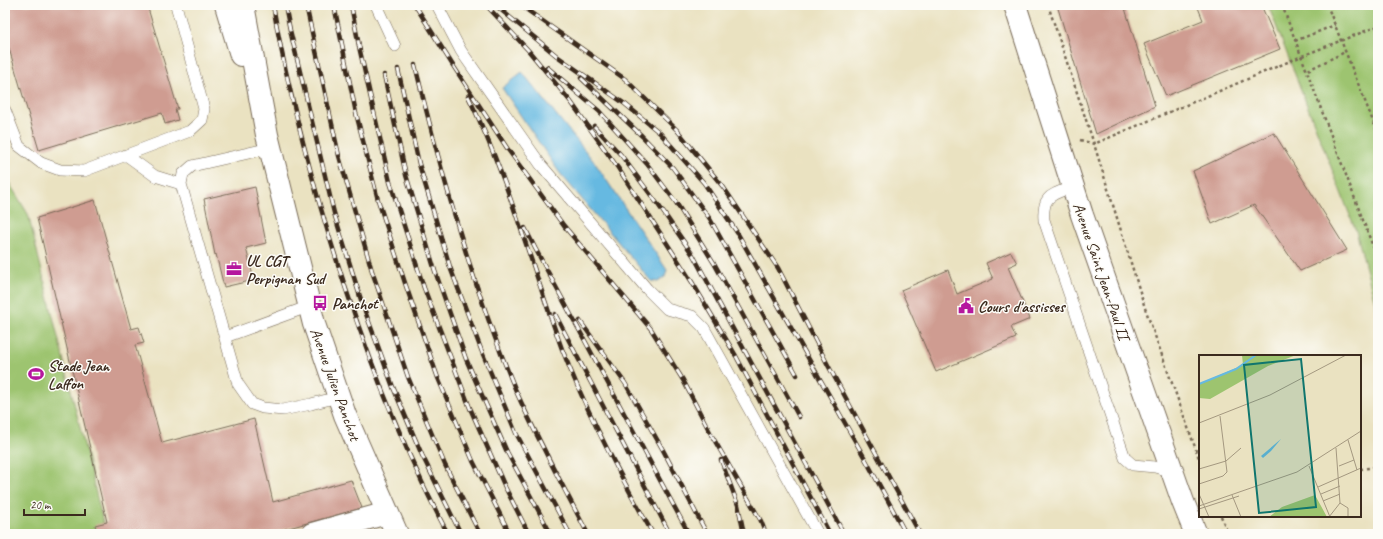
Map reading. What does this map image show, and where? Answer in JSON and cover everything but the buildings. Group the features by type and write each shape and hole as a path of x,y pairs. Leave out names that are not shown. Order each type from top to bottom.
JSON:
{"main road":[{"name":"Avenue Julien Panchot","path":"226,5 234,35 269,142"},
{"name":"Avenue Julien Panchot","path":"243,5 269,142 314,324 338,397 397,534"},
{"name":"Avenue Saint Jean-Paul II","path":"1015,5 1072,187 1172,472 1196,534"},
{"path":"312,534 387,513"}],"lane":[{"path":"5,110 19,146 41,163 60,170 84,171 190,131 202,120 204,109 176,5"},
{"path":"376,5 395,46"},
{"path":"437,5 461,51 541,165 646,289 668,309 692,316 704,328 818,534"},
{"path":"269,142 192,166 183,174 181,184 238,384 252,404 263,408 283,410 338,397"},
{"path":"126,155 155,176 181,184"},
{"path":"1072,187 1051,195 1046,199 1044,205 1044,220 1126,458 1132,465 1155,467 1172,472"},
{"path":"225,337 310,306"}],"path":[{"path":"1048,5 1094,144 1145,308 1199,458"},
{"path":"1282,5 1308,70 1378,260"},
{"path":"1327,5 1378,134"},
{"path":"1296,41 1335,25"},
{"path":"1054,131 1094,144 1302,56 1378,26"},
{"path":"1308,70 1346,52"},
{"path":"1361,469 1378,467"},
{"path":"1221,517 1228,534"}],"green space":[{"path":"1268,5 1378,5 1378,314 1356,231"},
{"name":"Stade Jean Laffon","path":"5,176 28,214 106,534 5,534"}],"water":[{"path":"522,72 595,163 667,270 665,277 658,282 651,281 559,172 502,88"}],"railway":[{"path":"273,5 282,55 299,129 319,202 345,287 391,413 448,534"},
{"path":"285,5 334,213 362,303 393,387 422,455 461,534"},
{"path":"306,5 339,156 372,271 408,377 445,465 480,534"},
{"path":"334,5 356,113 378,200 406,286 438,378 473,461 510,534"},
{"path":"351,5 390,182 424,288 470,408 505,487 529,534"},
{"path":"415,5 509,151 564,226 651,329 683,380 712,436 761,521 766,534"},
{"path":"486,5 528,50 571,102 618,168 692,282 736,356 830,534"},
{"path":"495,5 557,56 625,104 660,133 704,183 738,234 906,534"},
{"path":"520,5 625,79 677,130 724,188 778,268 829,367 920,534"},
{"path":"415,65 447,189 485,311 516,391 588,534"},
{"path":"547,67 599,111 647,164 675,201 714,263 799,417"},
{"path":"398,69 419,164 450,267 482,352 516,433 570,534"},
{"path":"384,75 406,175 435,271 466,359 507,452 551,534"},
{"path":"581,78 673,168 710,219 797,375"},
{"path":"468,96 507,189 562,349 572,373 604,443 653,534"},
{"path":"594,126 621,155 693,255 844,534"},
{"path":"525,228 689,534"},
{"path":"555,314 670,534"},
{"path":"580,321 625,383 663,450 707,534"},
{"path":"721,460 738,505 744,534"}],"place":[{"name":"UL CGT Perpignan Sud","path":"234,269"},
{"name":"Panchot","path":"320,303"},
{"name":"Cours d'assisses","path":"966,306"},
{"name":"Stade Jean Laffon","path":"36,374"}]}
